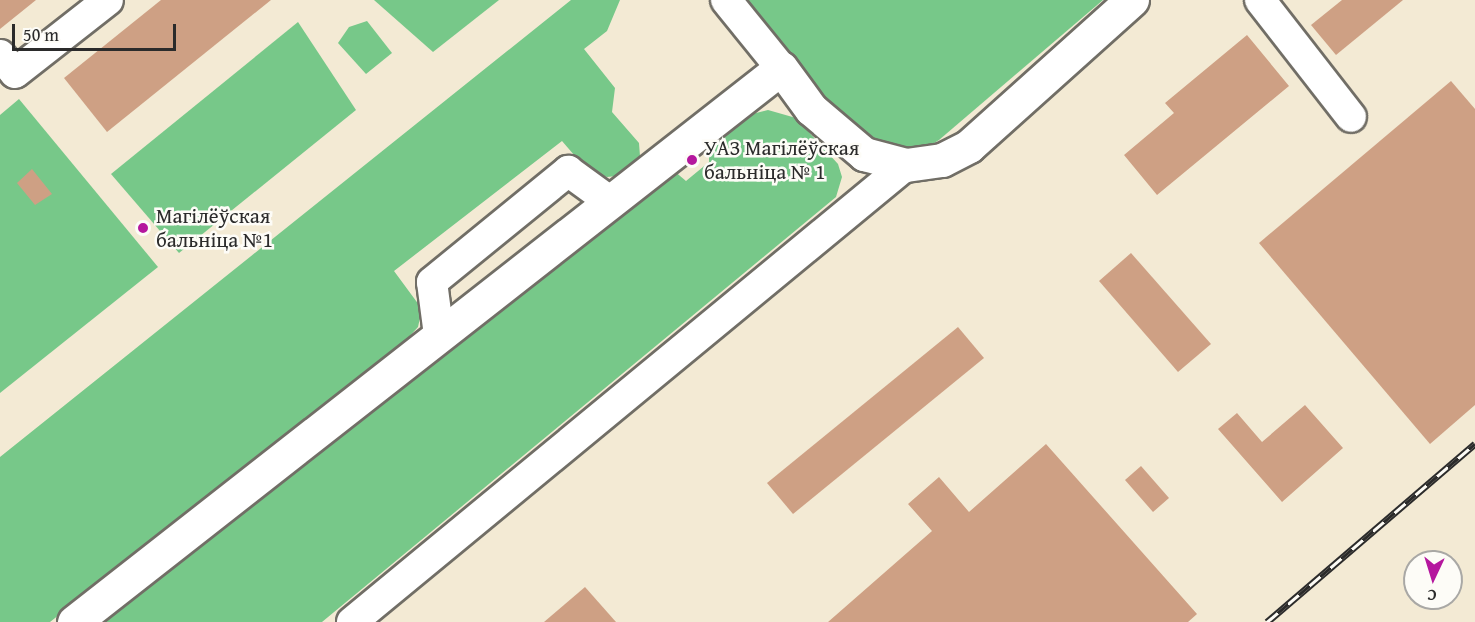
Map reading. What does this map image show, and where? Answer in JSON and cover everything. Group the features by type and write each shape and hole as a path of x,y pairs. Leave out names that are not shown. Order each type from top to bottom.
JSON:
{"main road":[{"path":"74,622 439,335 612,203 781,68 811,109 864,154 906,165 942,160 969,146 1132,0"}],"lane":[{"path":"5,71 108,0"},
{"path":"726,0 781,68"},
{"path":"1260,0 1351,117"},
{"path":"352,622 906,165"},
{"path":"439,335 432,282 568,171 612,203"}],"green space":[{"path":"374,0 499,0 433,52"},
{"path":"571,0 620,0 607,31 584,49 615,88 612,112 639,143 640,156 617,176 607,177 587,170 562,141 394,271 422,309 418,327 407,339 50,622 0,622 0,457"},
{"path":"746,0 1103,0 939,140 928,147 904,149 877,142 833,108"},
{"path":"367,21 392,53 366,74 338,43 349,27"},
{"path":"298,22 356,110 179,253 111,174"},
{"path":"19,99 158,267 0,393 0,115"},
{"path":"768,110 796,118 838,164 842,177 836,197 322,622 96,622 673,170 686,181 709,162 709,145 744,116"}],"building":[{"path":"0,0 36,0 0,29"},
{"path":"161,0 271,0 107,132 64,78"},
{"path":"1342,0 1403,0 1336,55 1311,25"},
{"path":"1247,35 1289,86 1157,195 1124,155 1174,113 1165,103"},
{"path":"1451,81 1475,109 1475,405 1430,444 1259,243"},
{"path":"32,169 52,194 35,205 17,183"},
{"path":"1131,253 1211,344 1178,372 1099,281"},
{"path":"958,327 984,358 793,514 767,483"},
{"path":"1305,405 1343,448 1282,502 1218,429 1237,413 1262,442"},
{"path":"1046,444 1197,614 1188,622 828,622 932,531 908,504 939,477 969,512"},
{"path":"1141,466 1169,498 1153,512 1125,480"},
{"path":"585,587 616,622 544,622"}],"railway":[{"path":"1267,622 1475,444"}],"place":[{"name":"УАЗ Магілёўская бальніца № 1","path":"692,160"},
{"name":"Магілёўская бальніца №1","path":"143,228"}]}
